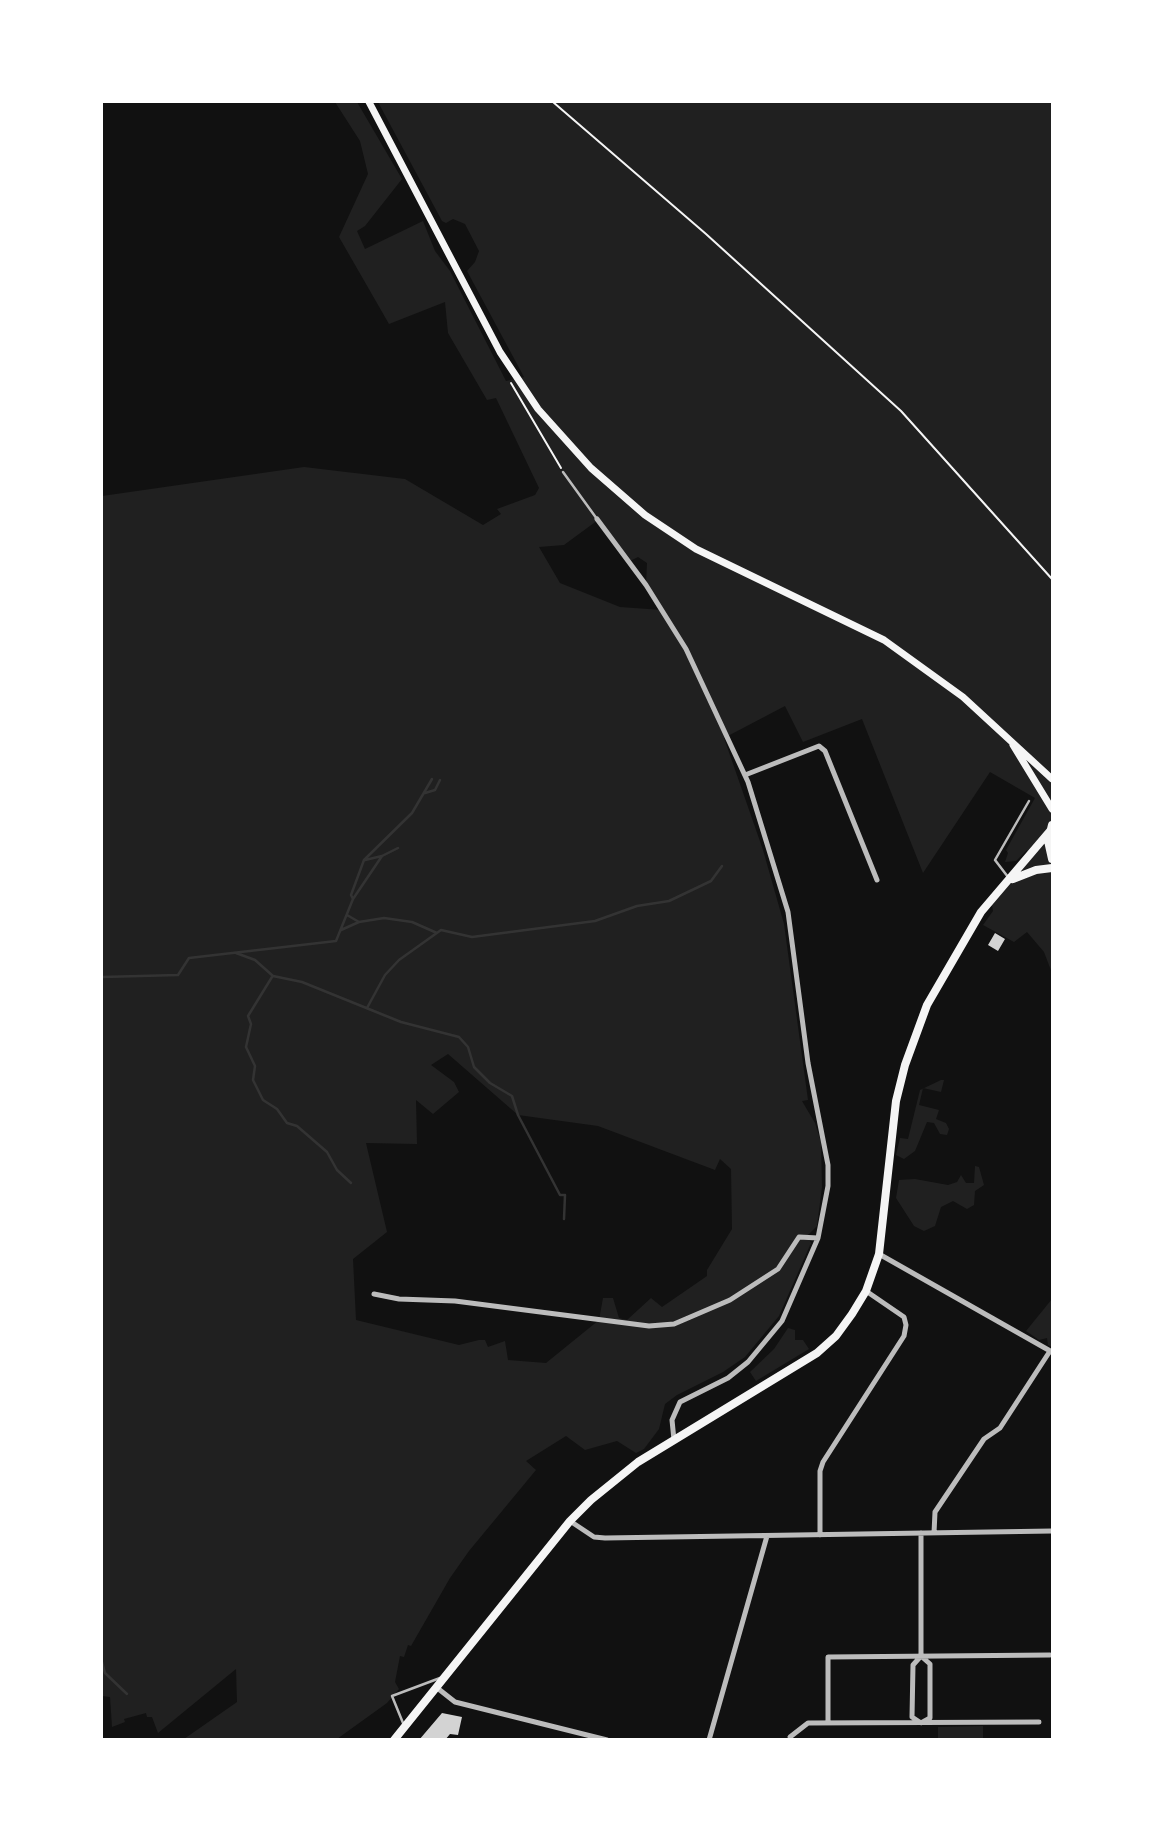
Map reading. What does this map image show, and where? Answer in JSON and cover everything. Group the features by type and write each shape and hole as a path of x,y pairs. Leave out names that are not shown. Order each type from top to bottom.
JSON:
{"main road":[{"path":"369,102 500,352 538,409 562,438 620,495 674,535 722,564 884,639 955,690 1052,779"},
{"path":"1008,739 1049,799 1052,809"},
{"path":"394,1740 570,1521 614,1480 817,1353 836,1336 866,1291 879,1254 891,1132 911,1047 927,1005 964,939 994,895 1010,880 1051,828"},
{"path":"1051,828 1048,841 1052,859"},
{"path":"1010,880 1035,870 1052,869"}],"street":[{"path":"597,519 646,584 686,649 745,775 789,912 796,950 808,1063 828,1166 828,1186 818,1238 782,1321 748,1362 728,1378 680,1402 672,1420 674,1440"},
{"path":"745,775 819,746 825,751 877,880"},
{"path":"374,1294 399,1299 455,1301 649,1326 674,1324 730,1300 778,1269 799,1237 818,1238"},
{"path":"879,1254 1051,1351 1000,1428 984,1439 935,1512 934,1533"},
{"path":"820,1535 820,1471 823,1462 904,1336 904,1317 866,1291"},
{"path":"570,1521 594,1536 604,1538 1052,1531"},
{"path":"921,1534 921,1656 913,1665 912,1717 921,1723"},
{"path":"709,1740 767,1536"},
{"path":"828,1723 828,1657 1050,1655"},
{"path":"921,1656 930,1664 930,1718 921,1723"},
{"path":"436,1686 455,1702 607,1740"},
{"path":"790,1737 802,1725 828,1723 1039,1722"}],"lane":[{"path":"563,472 597,519"},
{"path":"1010,880 995,860 1030,801"},
{"path":"404,1727 392,1696 444,1677"}],"path":[{"path":"553,102 706,234 901,411 1052,579"}],"shaded area":[{"path":"335,102 357,102 402,179 365,226 357,231 365,249 423,221 435,251 450,271 506,381 524,377 467,271 475,262 479,251 465,224 453,219 446,223 442,221 378,102 1052,102 1052,973 1044,952 1027,932 1014,942 983,925 993,911 991,899 1029,857 1027,850 1016,861 1005,862 1008,853 1006,850 1035,798 990,772 923,873 862,719 803,742 785,706 724,738 763,850 784,924 808,1100 802,1101 815,1123 821,1142 822,1187 817,1226 807,1236 811,1243 779,1316 745,1357 665,1404 659,1429 644,1449 636,1453 617,1441 585,1450 566,1436 526,1461 536,1470 469,1551 450,1578 411,1646 408,1645 404,1657 400,1656 395,1682 399,1689 387,1703 337,1739 184,1739 237,1702 236,1669 158,1733 152,1717 147,1717 146,1713 124,1719 125,1722 112,1727 110,1697 102,1696 102,496 304,467 405,479 483,525 501,514 497,509 535,495 539,488 496,398 487,400 448,333 445,302 389,324 339,237 368,174 360,141","holes":["598,520 628,562 638,557 647,563 646,585 662,610 620,607 560,583 539,547 564,545","448,1054 518,1115 598,1126 715,1170 720,1159 731,1169 732,1229 707,1270 707,1276 662,1307 651,1298 627,1320 619,1318 613,1298 603,1298 599,1320 546,1363 508,1360 505,1341 488,1347 485,1340 459,1345 356,1320 353,1259 387,1232 366,1143 417,1144 416,1100 433,1114 459,1092 454,1082 431,1065"]},
{"path":"941,1080 944,1080 941,1092 924,1088"},
{"path":"923,1089 919,1105 939,1110 936,1119 946,1123 949,1129 947,1135 940,1134 934,1123 927,1122 915,1151 904,1159 896,1155 900,1138 908,1139 920,1090"},
{"path":"975,1166 979,1167 984,1185 975,1191 974,1205 967,1209 953,1201 941,1207 935,1226 924,1231 914,1226 896,1198 899,1180 915,1179 948,1185 957,1182 961,1175 966,1183 974,1183"},
{"path":"1052,1299 1052,1347 1048,1345 1047,1338 1039,1340 1026,1331"},
{"path":"788,1328 795,1330 795,1340 803,1340 809,1349 756,1381 750,1372 774,1349"},
{"path":"983,1726 983,1739 938,1739 938,1727"}],"building":[{"path":"995,933 1005,939 998,951 988,945"},
{"path":"442,1713 462,1717 458,1735 450,1734 445,1740 419,1740"}],"waterway":[{"path":"353,899 351,895 364,860 412,813 432,779"},
{"path":"425,793 435,790 440,780"},
{"path":"102,977 178,975 189,958 336,941 353,899 382,856 398,848"},
{"path":"365,860 382,856"},
{"path":"367,1008 385,975 399,960 441,930 472,937 595,921 637,906 669,901 711,881 722,866"},
{"path":"347,915 359,922"},
{"path":"341,930 359,922 384,918 412,922 437,933"},
{"path":"236,953 255,960 273,976 302,982 401,1022 459,1037 468,1047 474,1067 490,1083 512,1096 518,1115 560,1195 565,1195 564,1219"},
{"path":"272,977 248,1016 251,1024 246,1047 255,1066 253,1080 263,1100 277,1109 287,1123 297,1126 327,1152 337,1170 351,1183"},
{"path":"102,1662 105,1673 127,1694"}]}
